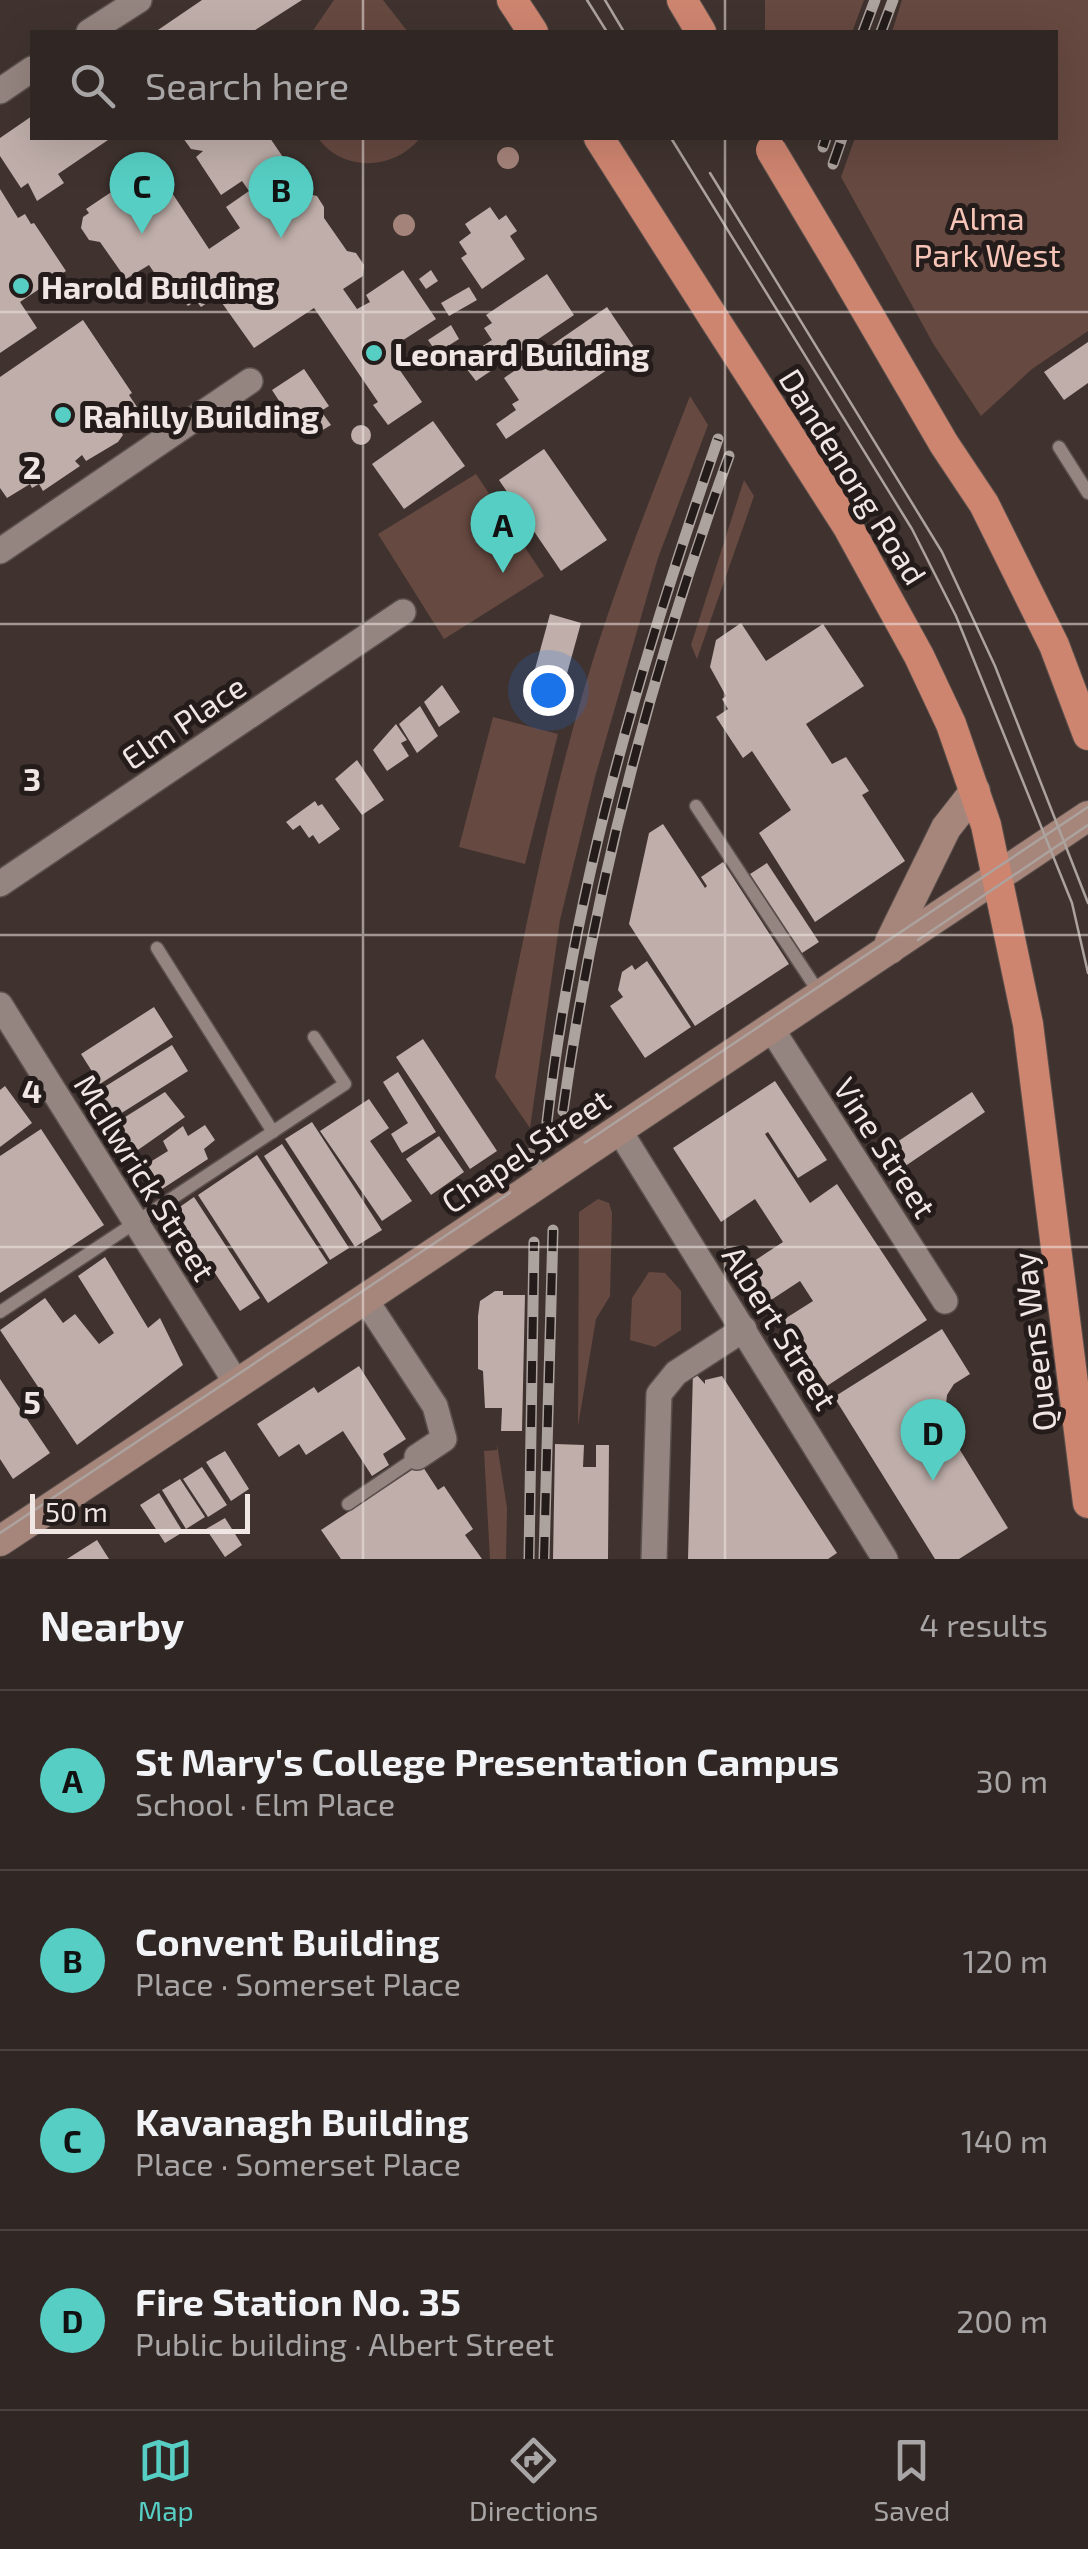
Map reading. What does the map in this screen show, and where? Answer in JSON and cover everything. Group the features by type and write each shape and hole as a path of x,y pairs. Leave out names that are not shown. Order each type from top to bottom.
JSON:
{"highway":[{"path":"512,0 532,30"},
{"path":"682,0 701,30"},
{"name":"Dandenong Road","path":"600,140 848,526 913,644 950,724 975,791 998,876"},
{"path":"768,144 998,531 1054,645 1088,735"},
{"name":"Queens Way","path":"998,876 1028,1024 1088,1503"}],"street":[{"path":"92,30 130,2"},
{"path":"0,90 30,70"},
{"path":"0,551 250,381"},
{"name":"Elm Place","path":"0,884 403,612"},
{"path":"890,949 946,828 975,791"},
{"name":"Chapel Street","path":"0,1541 365,1299 534,1175 578,1157 1088,816"},
{"name":"McIlwrick Street","path":"0,1005 238,1384"},
{"name":"Vine Street","path":"772,1028 946,1302"},
{"name":"Albert Street","path":"619,1130 885,1559"},
{"path":"365,1299 435,1406 442,1423 444,1439 418,1457"},
{"path":"654,1559 660,1394 676,1373 744,1329"}],"lane":[{"path":"1059,447 1088,493"},
{"path":"696,806 821,996"},
{"path":"157,948 273,1132"},
{"path":"0,1311 345,1084 314,1037"},
{"path":"348,1504 418,1457"}],"green space":[{"path":"334,0 383,0 406,30 313,30"},
{"path":"765,0 864,0 853,30 765,30"},
{"name":"Alma Park West","path":"902,0 1088,0 1088,331 1032,369 981,416 934,345 841,177 854,140 1058,140 1058,30 893,30"},
{"path":"320,140 418,140 397,156 369,163 355,162"},
{"path":"690,396 708,425 658,558 595,777 560,920 530,1128 495,1077 531,903 589,673"},
{"path":"476,474 544,576 444,639 378,534"},
{"path":"744,480 754,496 697,659 691,645"},
{"path":"493,717 558,734 525,864 459,847"},
{"path":"598,1199 609,1203 612,1213 610,1296 596,1319 578,1426 579,1212"},
{"path":"649,1272 665,1273 681,1291 681,1330 655,1347 630,1340 632,1298"},
{"path":"497,1444 507,1508 506,1559 490,1559 484,1451 497,1450"}],"building":[{"path":"202,0 302,0 255,30 158,30"},
{"path":"30,117 30,140 108,140 58,174 64,183 37,201 28,183 21,188 0,156 0,138"},
{"path":"184,140 271,140 308,194 317,196 324,207 324,218 347,251 356,253 364,265 363,276 343,289 357,309 370,302 366,295 403,270 436,319 397,344 409,362 399,369 422,402 388,425 373,405 378,402 314,308 254,348 217,296 201,307 196,301 188,306 180,296 173,300 149,265 126,279 100,242 89,240 81,228 83,217 89,213 86,209 153,164 209,249 240,228 226,207 249,191 242,181 221,195 196,157 203,151 191,149"},
{"name":"Harold Building","path":"0,189 18,218 25,214 34,223 66,271 20,302 37,328 0,353"},
{"path":"490,207 499,220 506,215 517,231 510,236 525,259 482,289 461,258 467,254 459,242 471,233 465,224"},
{"path":"431,270 438,281 426,289 419,279"},
{"path":"547,274 574,315 476,381 466,368 477,361 472,353 492,340 484,328 492,323 486,315"},
{"path":"469,287 477,300 449,316 441,303"},
{"path":"607,307 636,350 506,439 496,424 516,410 512,404 519,400 504,378"},
{"name":"Rahilly Building","path":"83,320 132,393 129,395 137,407 115,422 123,435 118,442 86,461 82,455 75,461 80,466 43,491 39,484 32,488 30,484 7,498 0,488 0,377"},
{"path":"451,325 459,339 437,353 428,340"},
{"path":"1088,342 1088,383 1064,400 1044,372"},
{"path":"304,369 329,406 321,411 331,425 311,437 302,424 296,427 272,390"},
{"path":"433,421 465,466 404,509 372,464"},
{"path":"361,425 371,435 361,445 351,435"},
{"path":"544,449 607,540 561,571 499,480"},
{"path":"550,614 581,623 563,688 532,680"},
{"path":"741,623 766,661 823,624 864,686 806,724 832,764 846,757 869,791 862,795 905,861 815,922 759,833 791,810 752,751 743,758 716,717 728,709 722,699 726,696 710,667 716,640"},
{"path":"442,685 460,712 439,727 424,702"},
{"path":"420,706 438,736 417,753 399,724"},
{"path":"396,724 407,740 401,743 409,756 387,771 373,750"},
{"path":"357,760 384,800 362,815 335,779"},
{"path":"315,801 318,806 322,804 340,829 319,844 300,825 293,830 286,822"},
{"path":"663,824 705,888 701,877 723,862 789,964 695,1026 629,924 649,833"},
{"path":"767,863 819,942 802,953 750,874"},
{"path":"647,961 691,1027 645,1058 610,1006 623,997 618,990 622,972 632,965 635,970"},
{"path":"154,1007 173,1037 100,1084 81,1054"},
{"path":"423,1039 497,1151 470,1169 396,1057"},
{"path":"172,1045 188,1071 109,1121 93,1094"},
{"path":"398,1072 436,1132 402,1153 391,1134 408,1123 383,1082"},
{"path":"775,1081 827,1160 798,1178 768,1132 765,1134 810,1203 837,1184 927,1320 827,1386 783,1320 813,1301 800,1281 771,1300 748,1265 783,1242 755,1199 721,1222 673,1148"},
{"path":"5,1086 32,1123 0,1147 0,1090"},
{"path":"165,1092 185,1117 125,1159 106,1129"},
{"path":"972,1092 985,1112 895,1173 882,1152"},
{"path":"369,1099 389,1128 370,1141 412,1201 382,1221 320,1131"},
{"path":"312,1122 382,1230 355,1247 285,1139"},
{"path":"205,1125 215,1140 204,1149 208,1159 162,1189 147,1164 168,1151 163,1141 183,1126 188,1136"},
{"path":"41,1129 104,1225 0,1293 0,1156"},
{"path":"439,1136 464,1172 431,1195 406,1159"},
{"path":"282,1144 349,1248 330,1260 264,1156"},
{"path":"257,1155 328,1263 268,1303 198,1195"},
{"path":"194,1197 260,1298 240,1311 174,1211"},
{"path":"105,1257 148,1328 160,1318 183,1365 77,1445 0,1330 45,1298 63,1323 75,1314 99,1344 114,1333 78,1276"},
{"path":"495,1291 525,1295 522,1431 501,1431 502,1408 485,1408 483,1371 478,1369 478,1316 480,1301"},
{"path":"942,1329 970,1374 954,1384 947,1395 944,1424 1008,1528 959,1559 935,1559 834,1397"},
{"path":"359,1366 406,1439 383,1454 389,1465 372,1476 343,1431 306,1455 299,1444 279,1457 257,1424 314,1387 318,1393"},
{"path":"693,1371 705,1384 705,1380 722,1376 837,1553 828,1559 688,1559"},
{"path":"0,1379 50,1453 13,1479 0,1459"},
{"path":"555,1444 584,1445 583,1467 596,1467 596,1445 609,1445 608,1559 553,1559"},
{"path":"225,1451 249,1489 231,1501 206,1462"},
{"path":"421,1464 438,1490 444,1486 473,1529 465,1535 482,1559 341,1559 321,1530"},
{"path":"202,1467 227,1505 208,1517 183,1479"},
{"path":"180,1479 205,1517 186,1529 162,1490"},
{"path":"159,1493 183,1532 165,1543 140,1505"},
{"path":"225,1518 242,1545 225,1557 206,1529"},
{"path":"97,1540 109,1559 67,1559"}],"tram line":[{"path":"587,0 606,30"},
{"path":"605,0 623,30"},
{"path":"672,140 912,529 956,616 1072,903 1088,973"},
{"path":"710,173 942,552 995,666 1088,903"},
{"path":"0,1533 1088,807"},
{"path":"918,940 1088,825"}],"railway":[{"path":"864,30 875,0"},
{"path":"882,30 893,0"},
{"path":"823,147 825,140"},
{"path":"833,164 841,140"},
{"path":"547,1122 574,947 614,776 663,606 718,439"},
{"path":"563,1111 591,944 629,779 675,617 729,456"},
{"path":"544,1559 553,1230"},
{"path":"529,1559 534,1242"}],"place":[{"name":"Kavanagh Building","path":"142,234"},
{"name":"Convent Building","path":"281,238"},
{"name":"Harold Building","path":"21,286"},
{"name":"Leonard Building","path":"374,353"},
{"name":"Rahilly Building","path":"63,415"},
{"name":"St Mary's College Presentation Campus","path":"503,573"},
{"name":"Fire Station No. 35","path":"933,1481"}]}
